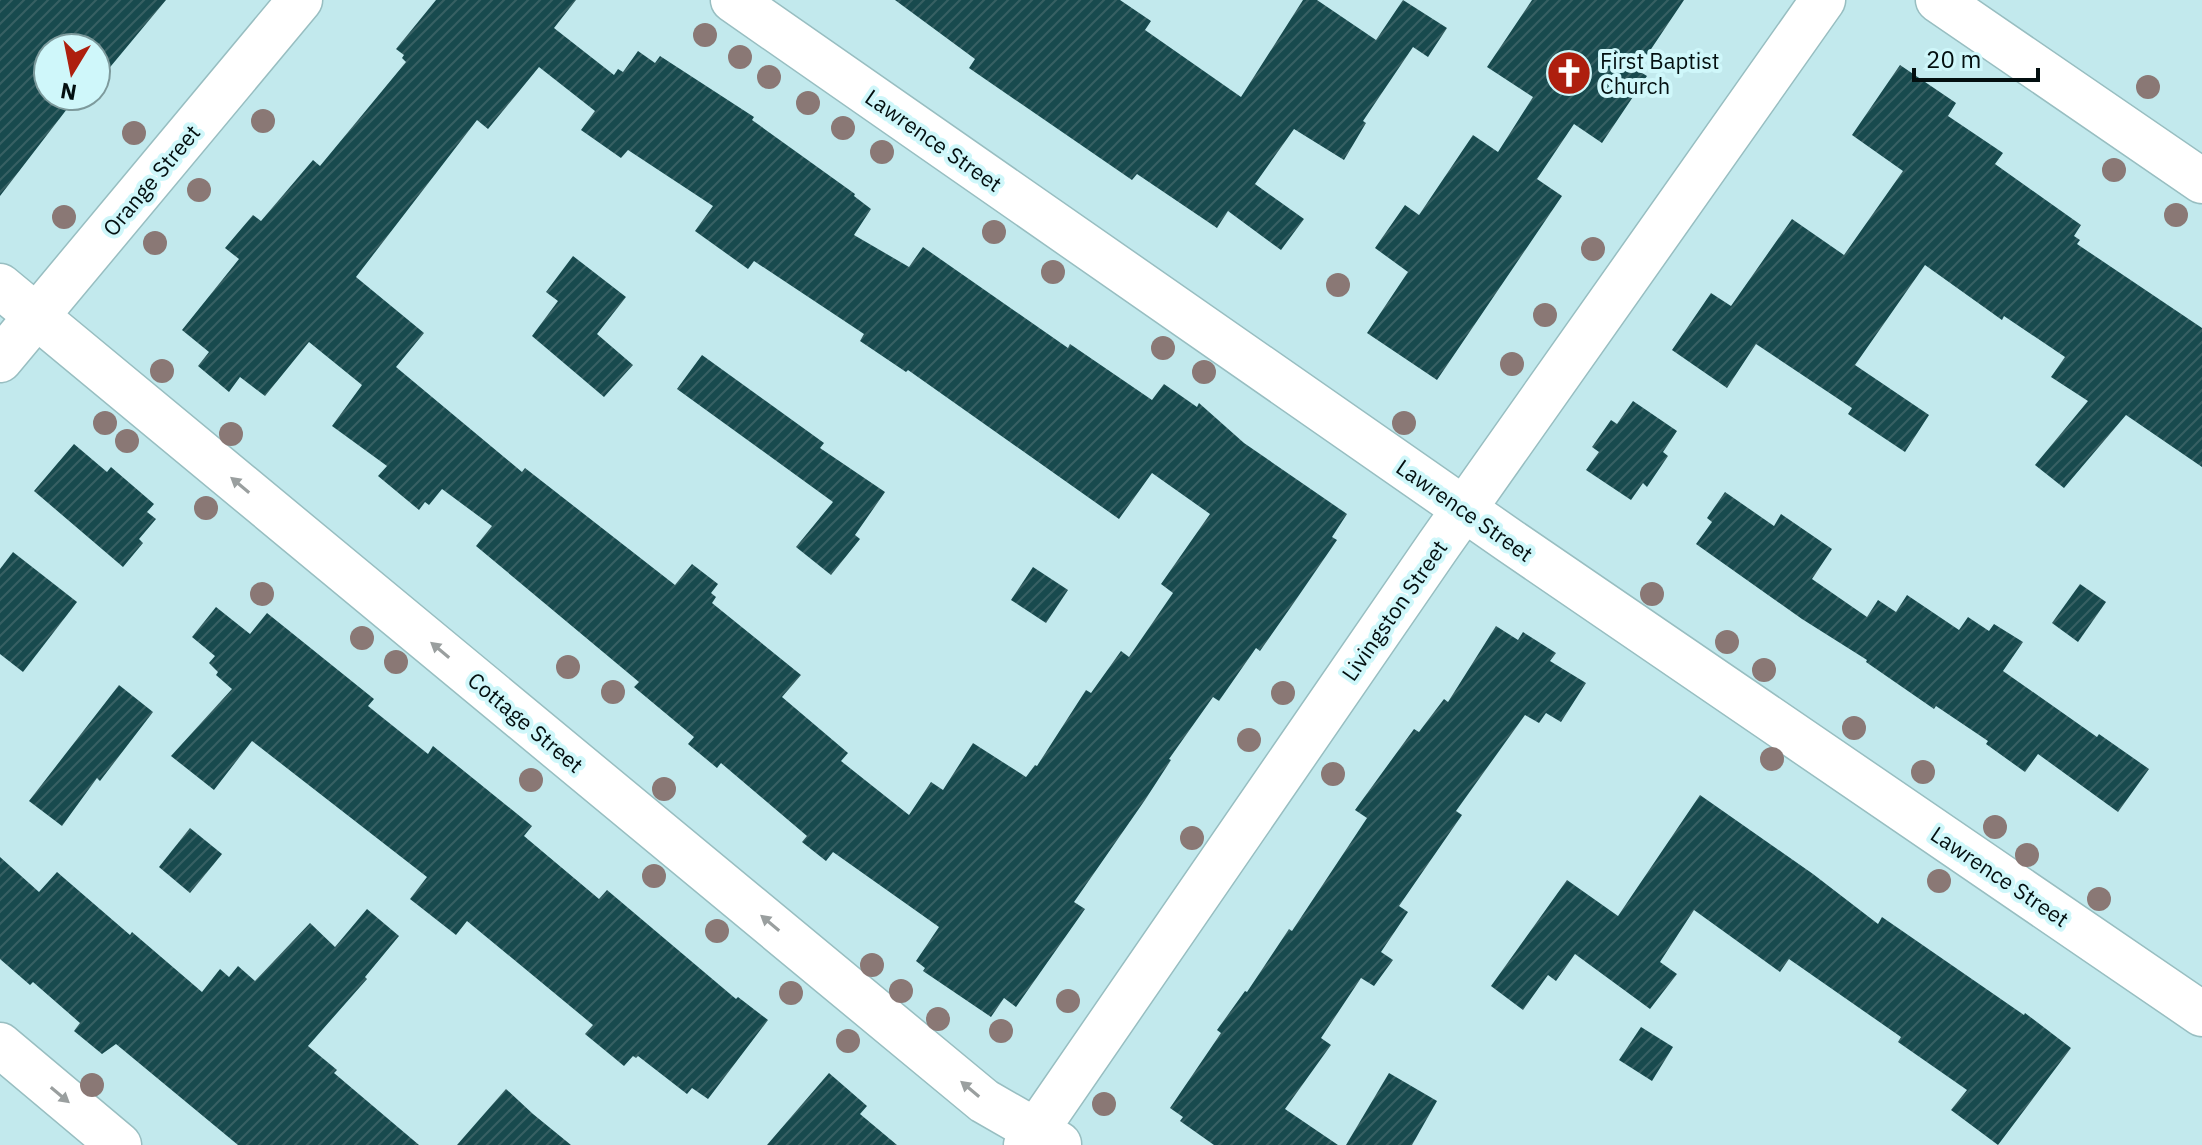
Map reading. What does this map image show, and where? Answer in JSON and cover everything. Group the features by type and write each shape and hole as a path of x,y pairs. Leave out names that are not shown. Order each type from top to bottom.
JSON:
{"street":[{"name":"Orange Street","path":"0,360 300,0"},
{"name":"Lawrence Street","path":"733,0 1464,509 2202,1014"},
{"name":"Livingston Street","path":"1041,1140 1464,509 1823,0"},
{"path":"1938,0 2202,181"},
{"name":"Cottage Street","path":"0,286 984,1101 1041,1140"},
{"path":"0,1045 119,1145"}],"building":[{"path":"0,0 166,0 112,65 112,32 32,32 32,112 65,112 0,196"},
{"path":"436,0 576,0 554,28 614,75 618,69 623,72 638,51 655,63 660,56 754,117 752,120 855,194 871,209 854,235 909,267 923,247 1068,348 1070,344 1152,400 1164,384 1197,407 1199,403 1244,443 1347,514 1332,537 1337,540 1260,651 1256,648 1219,701 1213,697 1169,759 1145,800 1074,902 1085,909 1016,1007 1004,998 991,1017 923,971 925,968 916,961 939,927 833,852 826,861 802,842 807,836 721,763 717,768 688,744 694,737 634,687 639,682 476,546 492,526 442,489 429,505 425,502 419,510 378,476 387,466 332,426 362,385 309,342 265,396 240,377 229,392 198,366 209,352 182,330 239,259 225,248 253,215 261,221 313,160 320,166 406,62 402,58 404,55 396,49","holes":["539,67 595,111 581,130 621,158 628,150 713,206 695,231 748,269 754,261 864,334 860,341 906,372 908,370 1119,519 1152,473 1210,514 1161,584 1173,593 1129,657 1121,651 1091,693 1086,690 1037,766 1026,777 973,743 943,790 931,782 909,815 841,761 848,753 782,697 801,675 712,603 716,597 711,593 718,584 692,564 675,585 525,468 522,472 396,367 424,333 356,277 477,120 488,129"]},
{"path":"895,0 1120,0 1151,21 1145,30 1241,97 1303,0 1317,0 1376,40 1403,0 1447,28 1428,57 1413,47 1363,121 1366,123 1344,160 1294,129 1255,184 1304,219 1281,250 1228,211 1217,228 1137,174 1132,180 969,68 975,59"},
{"path":"1532,0 1684,0 1637,70 1647,76 1602,143 1574,124 1537,179 1562,196 1437,380 1367,333 1408,272 1375,248 1405,205 1419,215 1473,135 1498,152 1533,97 1487,67"},
{"path":"1900,65 1956,103 1948,116 2003,153 1995,164 2081,225 2074,236 2080,240 2077,244 2202,328 2202,467 2126,415 2064,488 2035,465 2088,401 2051,377 2065,357 2004,316 2002,320 1925,265 1855,365 1929,415 1905,452 1848,414 1852,408 1756,344 1727,388 1672,350 1711,293 1731,306 1792,219 1844,255 1903,171 1852,135"},
{"path":"573,256 626,297 597,334 633,365 604,397 532,336 558,301 546,292"},
{"path":"702,355 824,443 820,448 885,492 855,535 860,539 831,575 796,547 833,502 677,389"},
{"path":"1633,401 1677,431 1663,452 1668,456 1647,487 1643,483 1631,500 1586,470 1599,452 1592,447 1611,420 1617,424"},
{"path":"74,444 107,472 111,467 154,504 147,512 156,519 139,539 143,543 123,567 34,491"},
{"path":"1725,492 1774,526 1781,514 1832,549 1812,579 1867,617 1878,600 1896,612 1907,595 1959,630 1968,617 1989,631 1994,624 2023,642 2003,671 2097,737 2099,734 2149,769 2118,812 2038,754 2025,772 1986,744 1988,741 1936,706 1934,709 1696,544 1712,522 1707,518"},
{"path":"13,552 77,602 23,672 0,654 0,569"},
{"path":"1033,567 1068,590 1046,623 1011,600"},
{"path":"2080,584 2106,602 2078,642 2052,623"},
{"path":"216,607 250,634 267,613 374,699 368,706 428,754 433,746 532,826 524,836 599,899 607,890 736,999 738,997 768,1020 708,1099 692,1088 687,1094 638,1056 633,1056 624,1066 585,1034 593,1025 467,921 456,935 410,899 427,877 252,741 214,790 171,756 232,689 216,675 218,672 209,663 215,656 192,637"},
{"path":"1496,626 1518,640 1523,632 1556,653 1550,661 1586,683 1561,722 1546,713 1539,723 1525,715 1456,811 1462,815 1399,906 1408,912 1381,952 1393,960 1374,986 1361,978 1321,1038 1331,1045 1285,1109 1338,1145 1214,1145 1180,1121 1183,1117 1170,1108 1221,1033 1217,1030 1289,929 1292,931 1367,818 1355,810 1414,729 1419,732 1444,699 1448,702"},
{"path":"119,685 153,712 100,781 97,778 62,826 29,801"},
{"path":"1700,795 1878,924 1882,917 2025,1013 2071,1048 1998,1145 1951,1110 1967,1090 1898,1042 1901,1037 1789,959 1780,972 1694,910 1660,962 1677,974 1650,1009 1575,954 1556,981 1548,975 1523,1010 1491,986 1567,880 1618,916"},
{"path":"190,828 222,854 190,893 159,867"},
{"path":"0,857 39,892 57,872 202,992 220,969 229,977 238,966 255,981 310,923 335,947 367,909 399,936 365,977 367,979 308,1046 337,1070 334,1073 419,1145 238,1145 116,1044 102,1054 74,1031 80,1023 33,982 30,985 0,959"},
{"path":"1641,1027 1673,1047 1652,1081 1619,1060"},
{"path":"829,1073 867,1106 860,1114 897,1145 767,1145"},
{"path":"1389,1073 1437,1101 1412,1145 1346,1145"},
{"path":"506,1089 533,1114 571,1145 457,1145"}],"place":[{"name":"First Baptist Church","path":"1569,73"}]}
